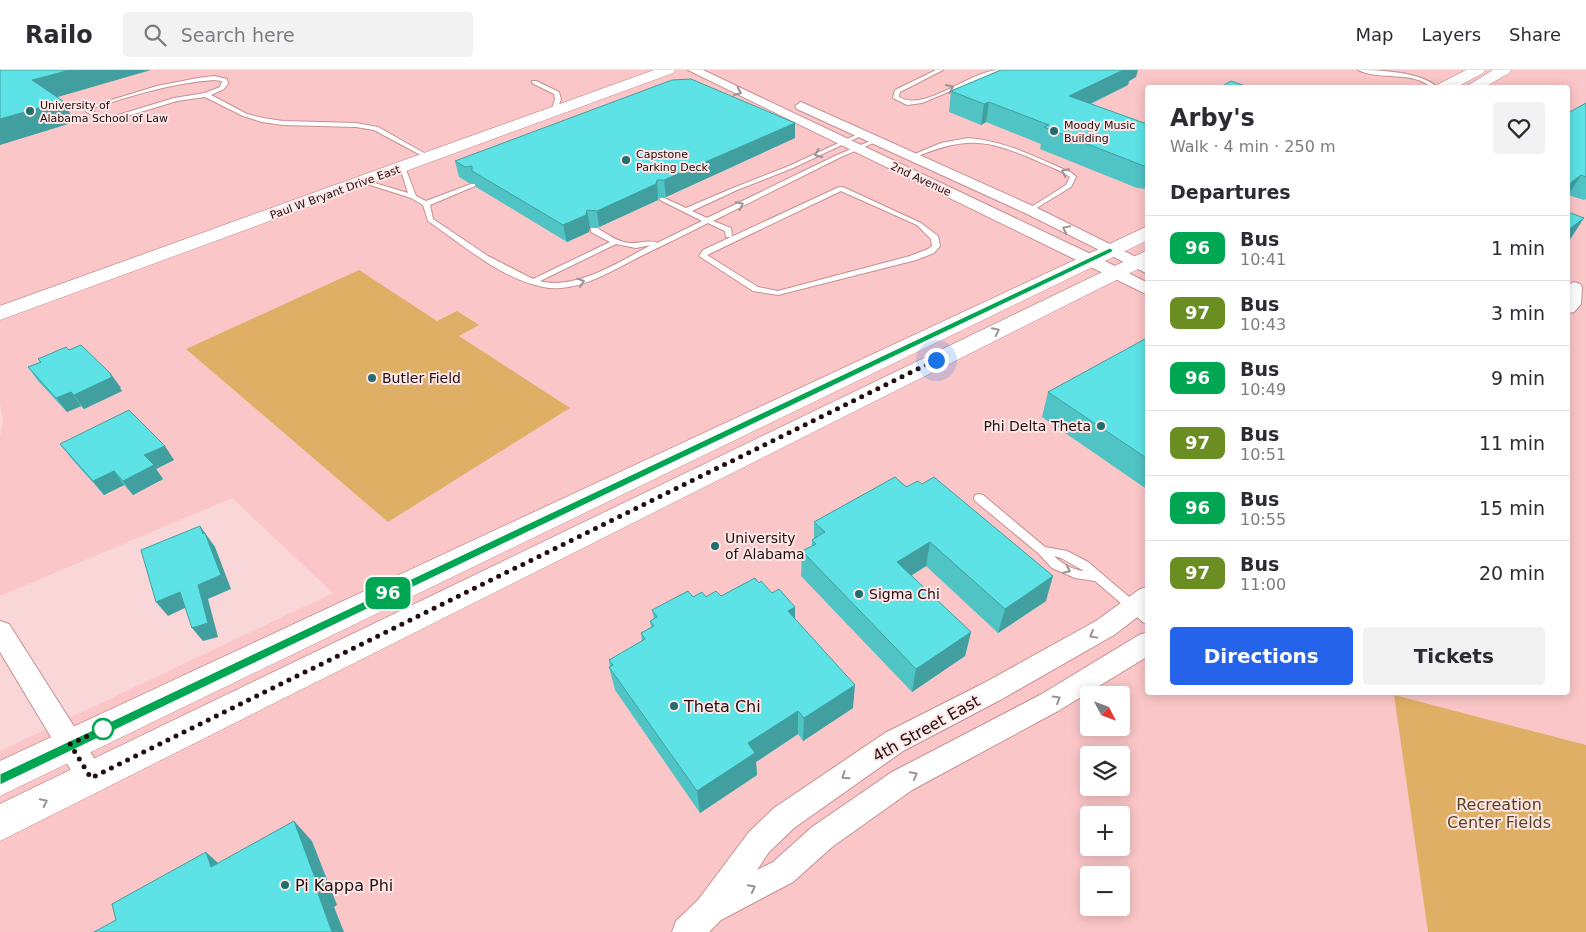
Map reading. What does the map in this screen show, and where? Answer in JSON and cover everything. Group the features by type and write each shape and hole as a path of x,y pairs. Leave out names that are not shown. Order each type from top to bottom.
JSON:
{"main road":[{"name":"Paul W Bryant Drive East","path":"0,313 403,168 668,70"},
{"path":"1448,85 1478,70"},
{"path":"1476,85 1504,70"},
{"path":"0,823 1124,261 1145,236"},
{"path":"0,779 70,744 1124,261"}],"street":[{"name":"2nd Avenue","path":"694,70 857,149 1124,261"},
{"path":"717,70 773,94"},
{"name":"2nd Avenue","path":"788,100 1030,210 1124,261 1145,286"},
{"path":"1570,306 1573,304 1578,286"},
{"name":"4th Street East","path":"686,932 709,911 759,842 784,818 894,742 993,692 1142,607"},
{"path":"0,631 91,778"},
{"name":"4th Street East","path":"709,911 783,872 822,837 902,781 1049,704 1136,652 1145,644"}],"lane":[{"path":"940,70 897,91 896,98 905,103 920,101 977,76 997,70"},
{"path":"1361,70 1415,78 1432,85"},
{"path":"206,95 222,88 225,80 215,76 186,78 84,109 104,121 176,99 206,95 244,115 282,124 333,124 376,128 430,158"},
{"path":"534,82 557,93 558,100 554,112"},
{"path":"686,211 791,167 862,134"},
{"path":"364,182 413,197 426,204 430,220 520,277 546,286 575,284 601,274 664,241 877,140"},
{"path":"913,156 952,142 985,140 1044,163 1073,177 1069,186 1030,210"},
{"path":"403,168 413,197"},
{"path":"426,204 472,185"},
{"path":"700,224 721,234 732,236 841,188 918,224 935,238 936,246 931,251 913,258 778,293 756,289 702,256 732,236"},
{"path":"662,199 728,230 732,236"},
{"path":"594,230 615,242 631,246 664,241"},
{"path":"533,282 615,242"},
{"path":"979,498 1042,550 1056,565 1075,574 1098,577 1142,607"}],"shaded area":[{"name":"University of Alabama","path":"0,70 1586,70 1586,932 0,932 0,751 333,593 232,498 0,596 0,437 3,421 0,404"}],"green space":[{"name":"Butler Field","path":"359,270 437,321 457,311 479,325 459,336 570,408 388,522 186,349"},
{"name":"Recreation Center Fields","path":"1394,695 1586,745 1586,932 1428,932"}],"building":[{"path":"0,70 70,70 32,80 63,101 0,119"},
{"path":"1001,70 1123,70 1069,96 1145,122 1145,166 1044,127 1049,125 989,102 984,104 951,91"},
{"name":"Capstone Parking Deck","path":"691,79 795,123 664,180 657,180 656,184 597,211 587,210 586,215 563,225 472,171 472,166 465,167 455,161 672,80"},
{"path":"1231,81 1242,85 1224,85"},
{"path":"1586,103 1586,177 1581,175 1570,183 1570,112"},
{"path":"1570,213 1584,218 1570,228"},
{"path":"1145,339 1145,457 1048,392"},
{"path":"81,345 112,377 74,395 71,392 56,398 28,367 41,362 38,359 66,347 69,350"},
{"path":"129,410 165,446 144,455 154,465 123,481 114,471 93,481 60,444"},
{"name":"Sigma Chi","path":"895,477 906,487 918,481 922,484 934,477 1053,576 1005,609 930,542 897,562 971,632 916,669 802,551 816,544 812,540 825,532 814,522"},
{"path":"200,526 203,534 205,533 221,575 198,585 208,623 192,628 180,592 156,602 141,550"},
{"name":"Theta Chi","path":"755,578 759,583 761,581 772,593 779,589 795,607 788,611 855,685 804,718 798,711 748,743 755,753 697,791 609,667 613,665 609,660 645,639 641,633 654,626 650,621 657,617 652,610 688,591 693,597 702,592 706,597 716,591 721,596"},
{"name":"Pi Kappa Phi","path":"294,821 318,886 316,888 332,932 94,932 116,920 112,904 206,852 211,867"}],"bus line":[{"name":"96","path":"0,779 1110,250"}],"place":[{"name":"University of Alabama School of Law","path":"30,111"},
{"name":"Moody Music Building","path":"1054,131"},
{"name":"Capstone Parking Deck","path":"626,160"},
{"name":"Butler Field","path":"372,378"},
{"name":"Phi Delta Theta","path":"1101,426"},
{"name":"University of Alabama","path":"715,546"},
{"name":"Sigma Chi","path":"859,594"},
{"name":"Theta Chi","path":"674,706"},
{"name":"Pi Kappa Phi","path":"285,885"}],"route":[{"path":"103,729 70,744 91,778 936,360"}]}
